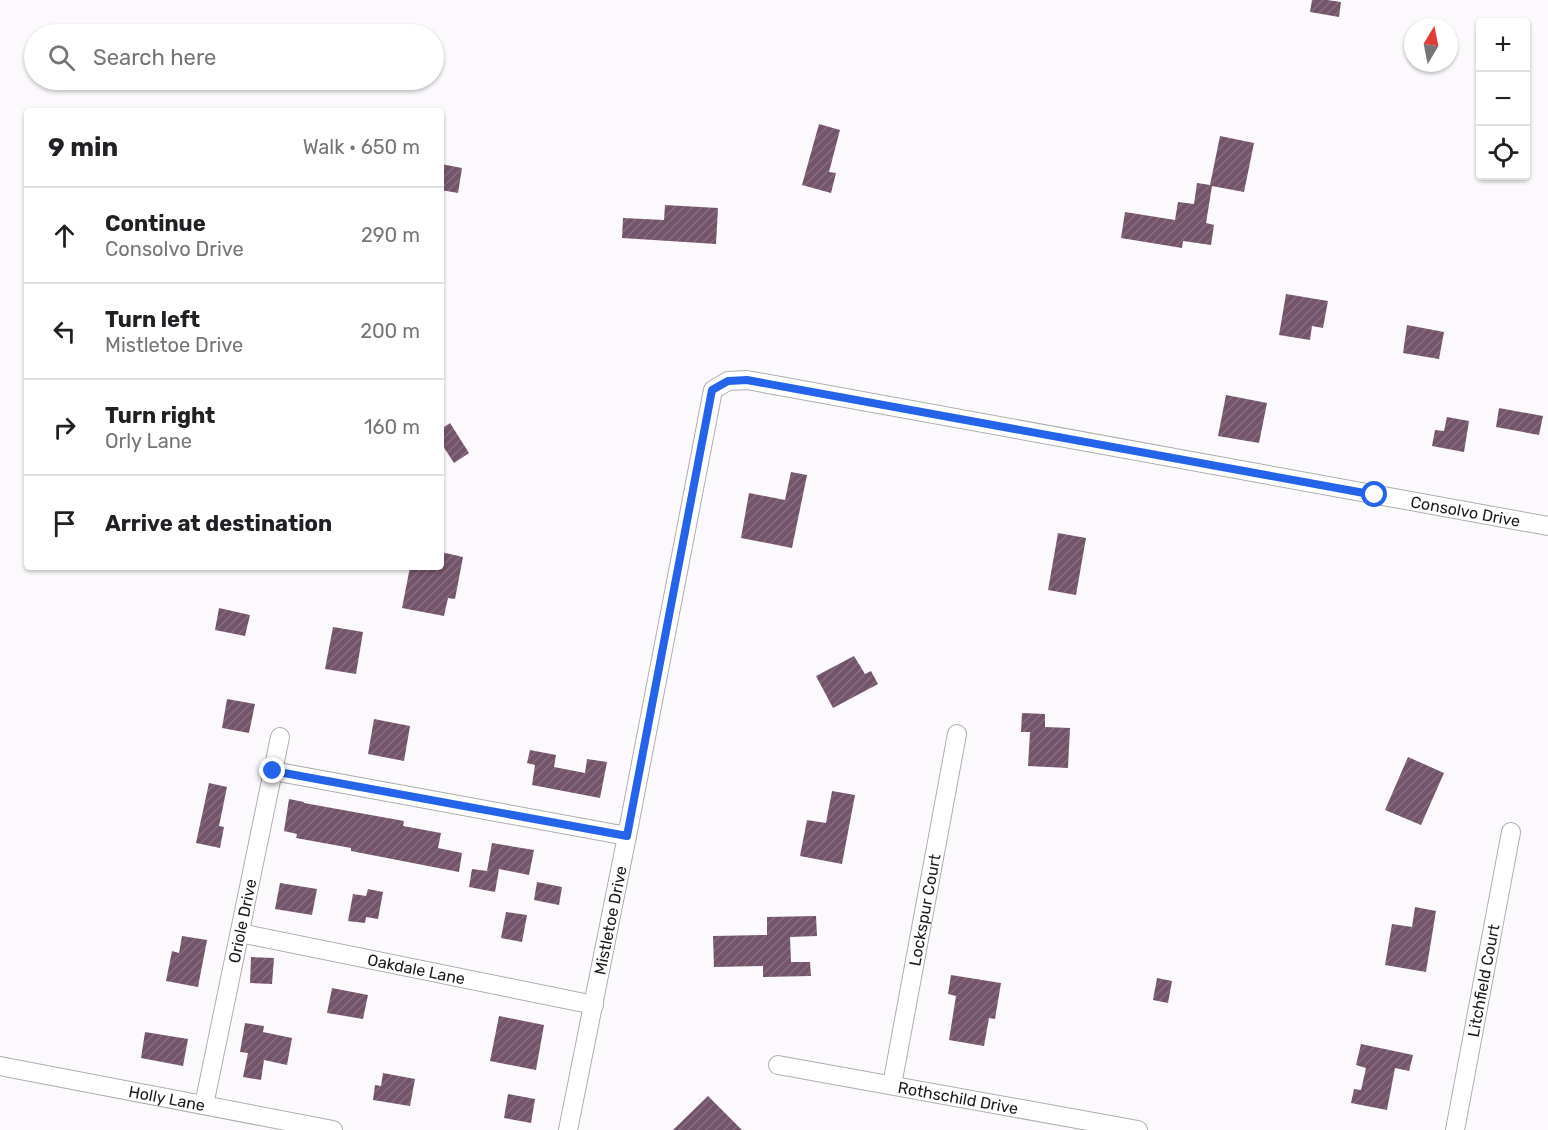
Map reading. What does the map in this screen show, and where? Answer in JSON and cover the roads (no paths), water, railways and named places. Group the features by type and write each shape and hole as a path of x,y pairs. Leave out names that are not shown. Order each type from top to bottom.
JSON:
{"street":[{"name":"Consolvo Drive","path":"712,390 728,381 747,380 1548,526"},
{"name":"Mistletoe Drive","path":"568,1130 712,390"},
{"name":"Lockspur Court","path":"892,1085 957,734"},
{"name":"Oriole Drive","path":"204,1105 280,737"},
{"path":"273,771 627,836"},
{"name":"Litchfield Court","path":"1455,1130 1511,832"},
{"name":"Oakdale Lane","path":"240,933 594,1005"},
{"name":"Rothschild Drive","path":"778,1065 1138,1130"},
{"name":"Holly Lane","path":"0,1066 333,1130"}]}
